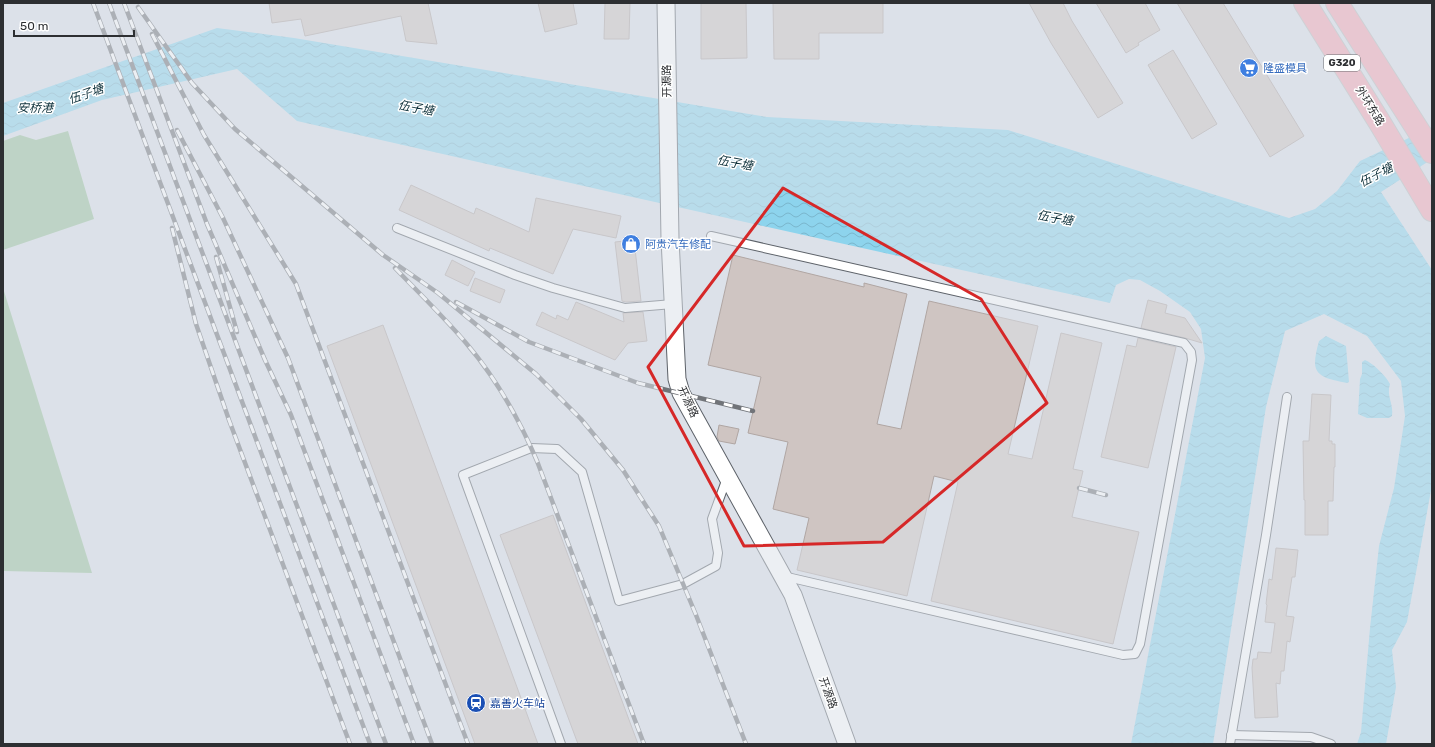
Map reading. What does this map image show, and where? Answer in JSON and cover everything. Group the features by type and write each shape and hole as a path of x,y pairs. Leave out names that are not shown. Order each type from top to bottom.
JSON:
{"highway":[{"name":"外环东路","path":"1304,3 1380,123 1432,210"},
{"path":"1337,3 1432,152"}],"street":[{"name":"开源路","path":"666,3 670,239 677,379 681,393 793,595 847,744"}],"lane":[{"path":"397,228 515,275 553,288 625,308 673,304"},
{"path":"711,236 1184,343 1190,352 1192,360 1140,644 1135,654 1123,655 783,576"},
{"path":"1230,744 1266,535 1287,397"},
{"path":"561,744 463,475 531,448 557,449 582,472 619,601 683,584 716,566 718,553 712,519 728,477"},
{"path":"1231,735 1311,737 1331,744"}],"highlighted area":[{"path":"783,188 981,299 1047,403 883,542 744,546 648,367"}],"green space":[{"path":"68,131 94,219 3,250 3,141 20,135 36,140"},
{"path":"3,288 92,573 3,571"}],"water":[{"path":"217,28 294,38 767,117 1008,130 1289,218 1315,209 1337,191 1360,161 1432,127 1432,159 1381,192 1432,270 1432,485 1407,622 1392,650 1396,687 1386,744 1357,744 1361,732 1379,546 1394,488 1405,416 1401,381 1367,336 1324,314 1285,331 1266,407 1213,744 1131,744 1205,358 1201,329 1190,312 1160,291 1140,280 1129,279 1116,285 1110,303 297,121 237,69 102,100 3,136 3,103"},
{"path":"1326,336 1346,346 1349,382 1347,383 1326,378 1318,372 1316,368 1315,358 1319,341"},
{"path":"1365,360 1379,370 1390,384 1389,392 1392,416 1389,418 1367,418 1358,414 1362,362"}],"building":[{"path":"269,3 428,3 437,44 406,41 401,16 305,36 301,19 272,23"},
{"path":"538,3 573,3 577,24 545,32"},
{"path":"605,3 630,3 629,39 604,39"},
{"path":"701,3 746,3 747,58 701,59"},
{"path":"773,3 883,3 883,33 819,33 819,59 774,59"},
{"path":"1029,3 1063,3 1072,21 1123,103 1098,118 1051,43"},
{"path":"1096,3 1145,3 1160,30 1138,43 1139,45 1126,53"},
{"path":"1177,3 1223,3 1304,136 1270,157"},
{"path":"1173,50 1217,124 1192,139 1148,65"},
{"path":"411,185 474,214 476,208 529,232 536,198 621,216 616,238 573,229 553,274 490,248 489,251 399,210"},
{"path":"634,240 641,301 626,302 622,301 615,242"},
{"path":"733,255 864,287 864,283 907,294 877,424 901,429 929,301 1038,326 1008,454 1032,459 1061,333 1102,343 1073,469 1083,471 1072,517 1139,532 1113,644 931,601 958,482 934,476 907,596 797,570 809,518 773,509 788,442 748,433 761,377 708,365"},
{"path":"452,260 475,272 468,286 445,275"},
{"path":"475,278 505,290 500,303 470,291"},
{"path":"1148,300 1167,305 1165,313 1185,318 1202,343 1141,328"},
{"path":"576,302 624,322 623,313 643,312 647,341 628,343 615,360 536,325 542,312 556,319 557,315 568,320"},
{"path":"383,325 538,744 475,744 327,346"},
{"path":"1138,338 1176,347 1148,468 1101,457 1127,345 1136,347"},
{"path":"1312,394 1331,395 1329,441 1332,441 1332,444 1335,444 1335,467 1333,501 1328,501 1328,535 1305,535 1303,441 1309,441"},
{"path":"719,425 739,429 735,444 719,441 717,437"},
{"path":"553,515 638,744 578,744 500,535"},
{"path":"1276,548 1298,550 1295,577 1292,577 1286,616 1294,617 1290,642 1287,641 1284,671 1281,671 1280,684 1276,683 1278,717 1255,718 1252,668 1253,659 1257,659 1258,652 1271,653 1275,623 1265,622 1269,579 1272,580"}],"railway":[{"path":"93,3 370,744"},
{"path":"109,3 386,744"},
{"path":"124,3 207,224 265,360 291,415 414,744"},
{"path":"138,7 192,83 235,129 383,255 438,293 536,374 581,419 623,470 659,526 696,615 746,744"},
{"path":"152,34 204,135 296,284 468,744"},
{"path":"177,130 223,218 288,358 432,744"},
{"path":"172,228 196,324 229,420 350,744"},
{"path":"216,257 237,332"},
{"path":"395,268 440,314 477,356 515,414 537,461 644,744"},
{"path":"456,302 529,342 638,383 753,411"},
{"path":"1079,488 1106,495"}],"place":[{"name":"隆盛模具","path":"1249,68"},
{"name":"阿贵汽车修配","path":"631,244"},
{"name":"嘉善火车站","path":"476,703"}],"water label":[{"name":"伍子塘","path":"86,94"},
{"name":"安桥港","path":"35,108"},
{"name":"伍子塘","path":"416,108"},
{"name":"伍子塘","path":"735,163"},
{"name":"伍子塘","path":"1376,175"},
{"name":"伍子塘","path":"1055,218"}]}
